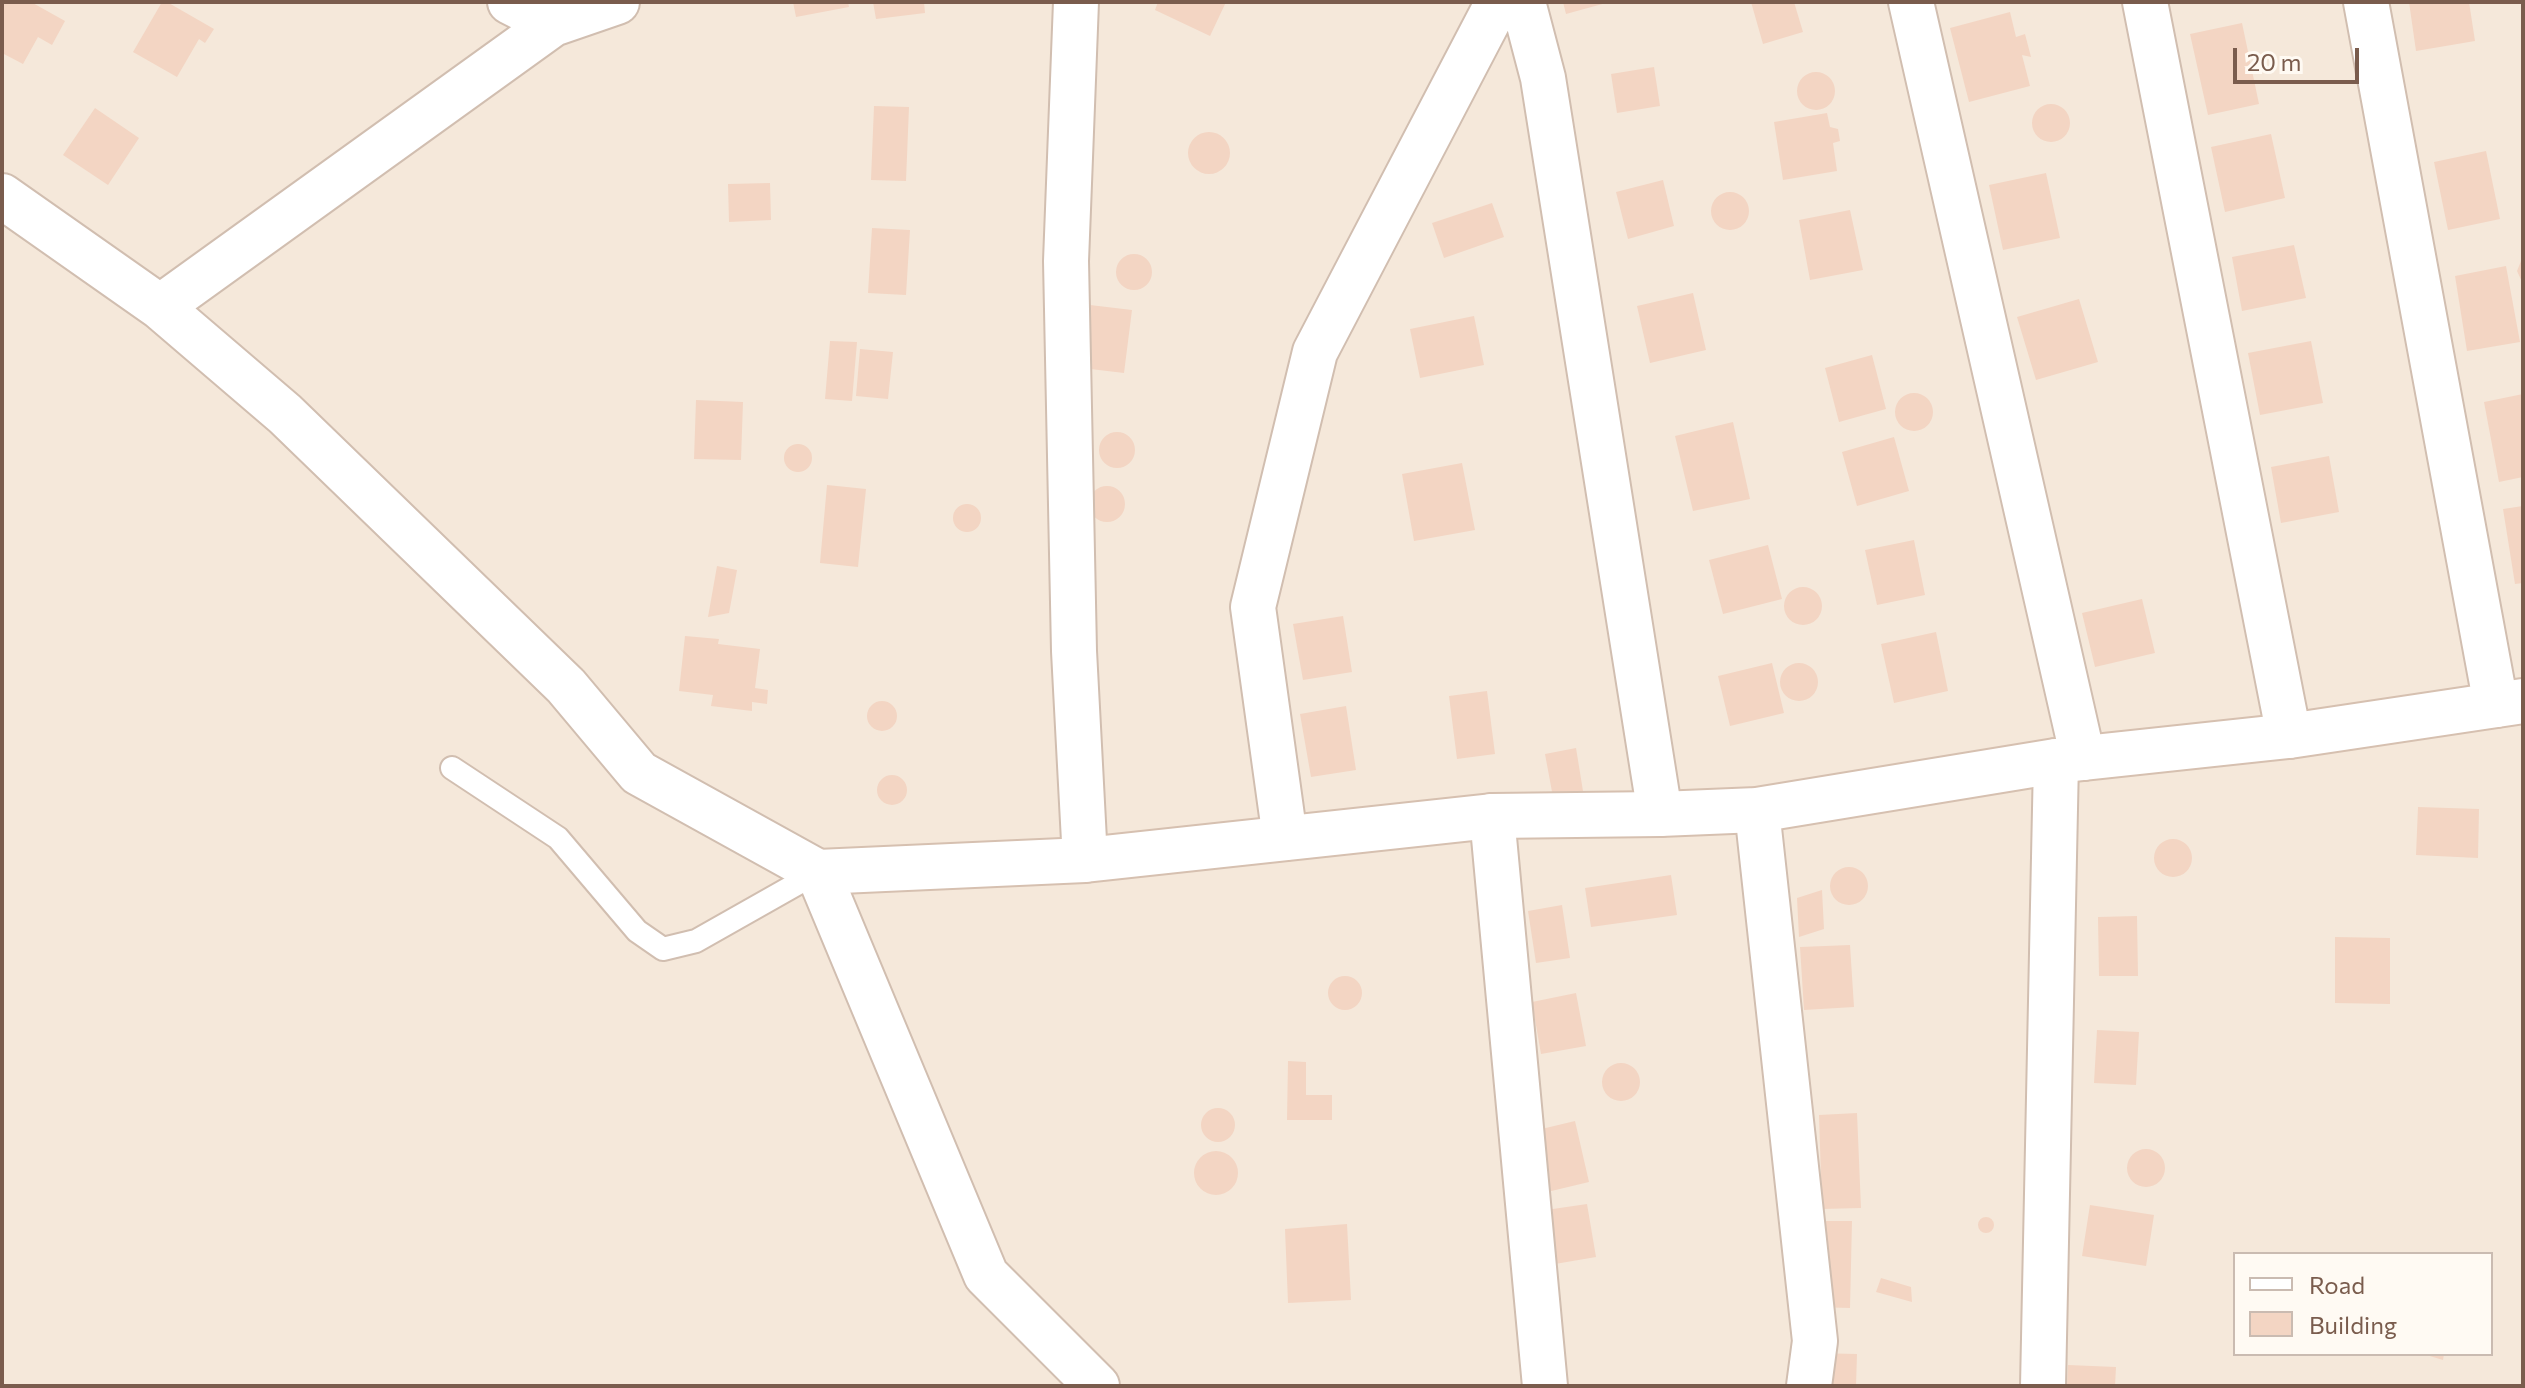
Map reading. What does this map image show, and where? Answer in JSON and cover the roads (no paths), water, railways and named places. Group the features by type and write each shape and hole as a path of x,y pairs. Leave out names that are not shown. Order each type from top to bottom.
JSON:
{"street":[{"path":"510,2 553,24"},
{"path":"160,307 553,24 617,2"},
{"path":"1076,2 1066,261 1074,651 1085,860"},
{"path":"1285,838 1253,607 1315,352 1498,2"},
{"path":"1523,2 1543,78 1660,814"},
{"path":"1911,2 2069,760 2043,1386"},
{"path":"2145,2 2289,736"},
{"path":"2,196 160,307 285,414 566,686 639,773 818,872 1085,860 1492,816 1757,810 2069,760 2289,736 2510,703 2366,2"},
{"path":"1757,810 1815,1341 1809,1386"},
{"path":"1492,816 1545,1386"},
{"path":"818,872 986,1275 1097,1386"}],"lane":[{"path":"452,768 558,838 637,931 663,949 696,941 818,872"}]}
